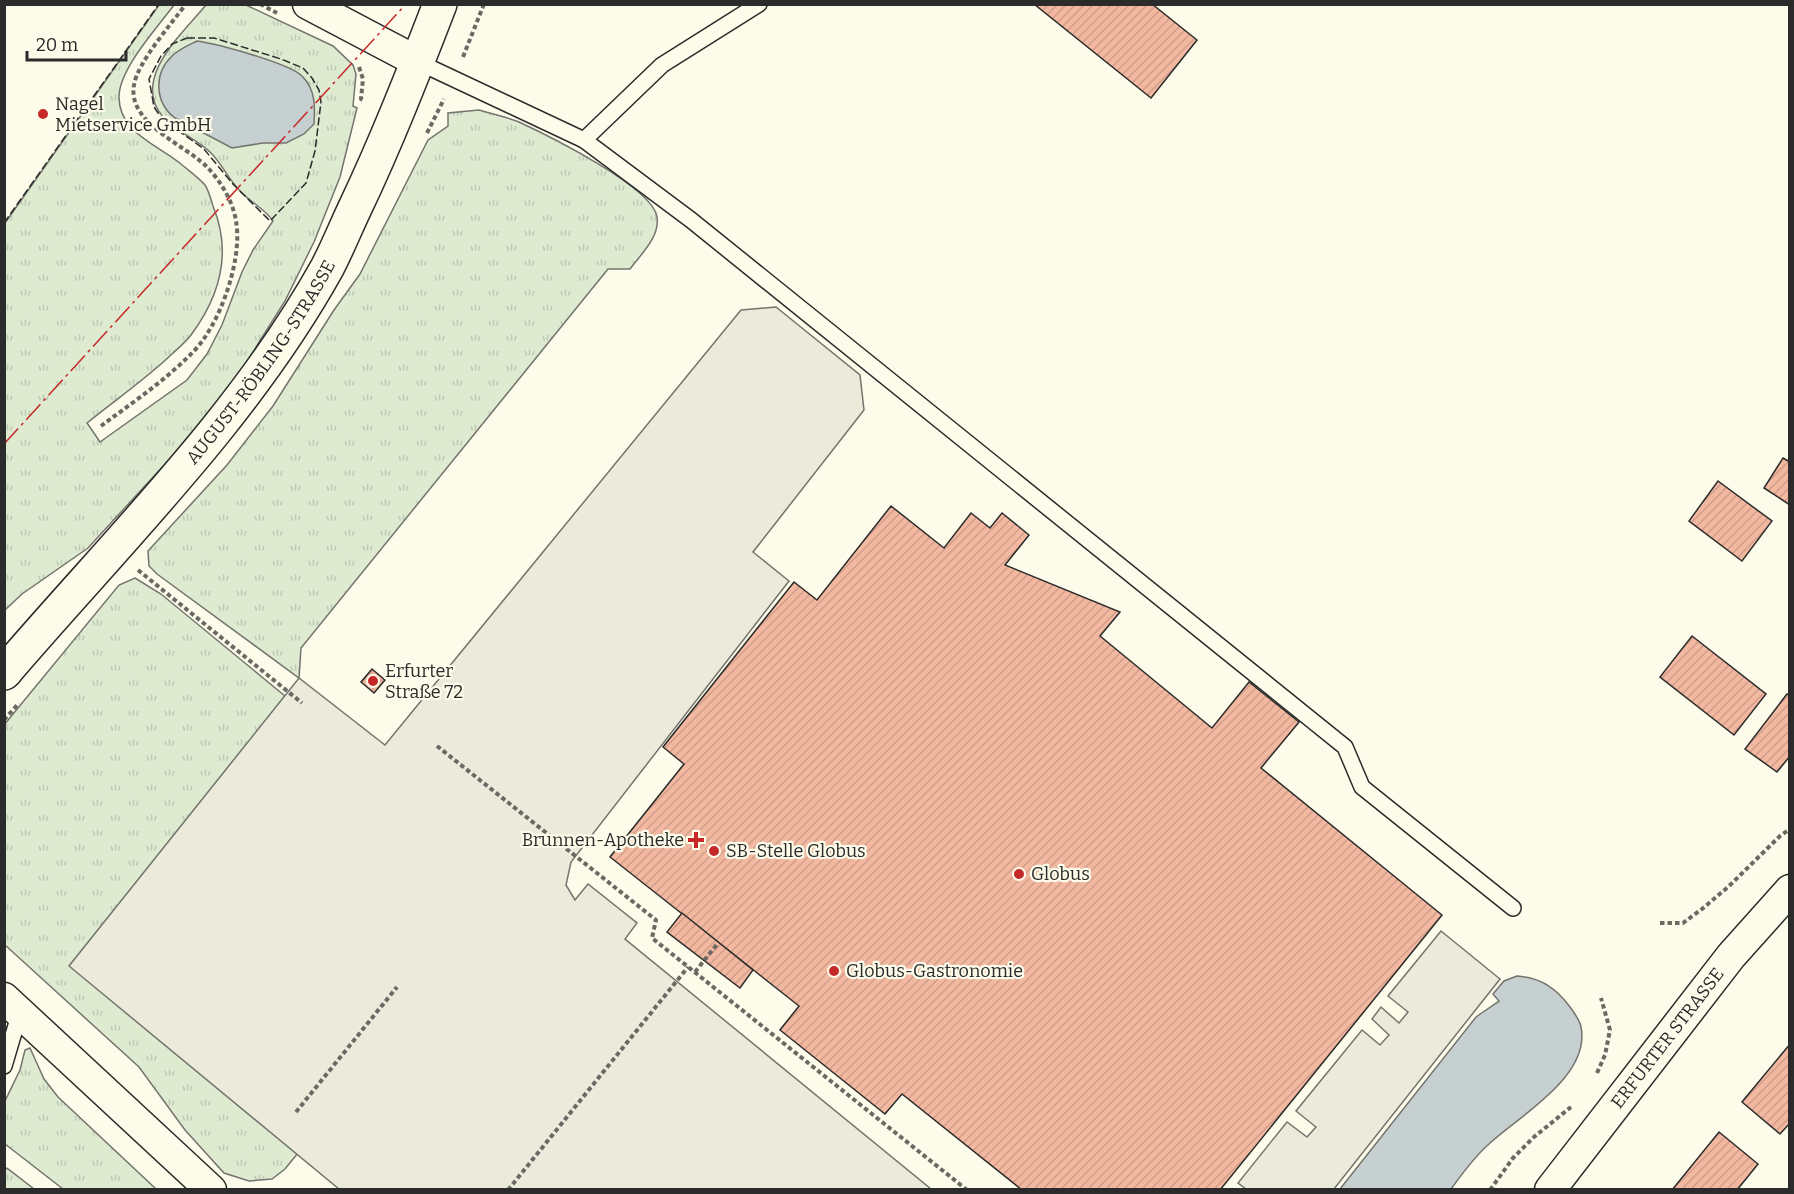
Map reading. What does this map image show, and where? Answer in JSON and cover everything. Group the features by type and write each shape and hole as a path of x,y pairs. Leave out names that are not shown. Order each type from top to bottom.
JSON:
{"street":[{"name":"AUGUST-RÖBLING-STRASSE","path":"5,672 79,586 141,519 223,421 281,342 328,267 396,114 440,4"},
{"path":"297,11 418,62"},
{"name":"ERFURTER STRASSE","path":"1550,1190 1731,956 1790,890"},
{"path":"12,1005 211,1190"}],"lane":[{"path":"584,140 662,65 759,4"},
{"path":"418,62 584,140 700,227 1345,747 1362,787 1513,908"},
{"path":"4,1066 12,1005"}],"path":[{"path":"101,426 195,350 218,315 236,260 236,222 229,199 219,182 205,165 168,140 147,121 135,102 134,85 142,65 186,4"},
{"path":"260,4 297,11"},
{"path":"357,62 363,79 361,99 429,130"},
{"path":"130,564 302,703"},
{"path":"437,746 656,920 652,938 967,1190"},
{"path":"1660,923 1683,923 1728,887 1780,836 1790,830"},
{"path":"695,972 718,943"},
{"path":"508,1190 688,967"},
{"path":"296,1112 397,987"},
{"path":"1594,1083 1605,1055 1610,1030 1601,998"},
{"path":"1490,1190 1513,1158 1577,1101"}],"green space":[{"path":"159,5 174,5 140,49 125,74 119,97 121,109 132,129 181,164 205,185 219,223 222,240 220,273 209,305 189,338 152,372 87,423 100,442 187,380 207,354 222,325 242,272 253,250 273,221 238,189 211,153 163,117 154,102 153,87 156,72 164,57 206,5 246,5 333,46 353,65 356,74 353,106 357,108 340,177 314,242 285,301 246,363 200,426 88,548 22,594 5,610 5,223"},
{"path":"479,110 514,120 533,129 619,177 638,191 651,205 657,217 656,231 649,245 630,269 608,269 301,648 299,678 157,574 149,566 148,551 227,465 273,406 334,310 360,274 428,140 448,126 448,113"},
{"path":"135,578 161,594 285,696 70,966 319,1127 285,1169 272,1179 249,1181 224,1173 185,1130 139,1067 5,945 4,725 119,585"},
{"path":"30,1048 44,1079 58,1097 156,1189 63,1189 5,1144 5,1101 20,1070 25,1050"},
{"path":"4,1167 8,1169 34,1189 5,1189"}],"shaded area":[{"path":"197,41 236,50 283,65 302,76 312,93 314,124 304,134 286,143 263,143 232,148 175,118 163,105 159,80 166,63 184,47"},
{"path":"776,307 860,375 864,410 753,552 789,581 571,862 566,885 575,900 588,884 637,923 625,939 931,1189 339,1189 69,966 299,678 385,745 741,310"},
{"path":"1441,931 1500,979 1334,1189 1246,1189 1238,1183 1287,1122 1307,1137 1316,1127 1296,1111 1362,1030 1380,1045 1389,1035 1372,1019 1381,1007 1399,1023 1408,1012 1388,996"},
{"path":"1517,976 1533,979 1553,989 1565,1000 1579,1022 1581,1045 1575,1062 1564,1078 1534,1108 1484,1149 1451,1189 1340,1189 1476,1017 1499,1001 1493,994 1504,981"}],"building":[{"path":"1034,4 1152,4 1197,40 1151,98"},
{"path":"1783,458 1790,462 1790,505 1764,488"},
{"path":"1718,481 1772,521 1742,561 1689,521"},
{"path":"891,506 944,548 971,513 990,528 1002,513 1029,535 1005,565 1120,612 1100,636 1212,728 1249,682 1299,722 1261,768 1442,915 1220,1190 1022,1190 902,1094 885,1114 780,1030 799,1006 610,857 684,764 663,747 794,582 817,600"},
{"path":"1692,636 1766,694 1734,735 1660,677"},
{"name":"Erfurter Straße 72","path":"372,669 385,680 374,693 361,682"},
{"path":"1787,694 1790,695 1790,756 1777,772 1745,749"},
{"path":"682,913 753,970 740,988 667,932"},
{"path":"1790,1044 1790,1123 1780,1134 1742,1102"},
{"path":"1719,1132 1758,1164 1737,1190 1672,1190"}],"fence":[{"path":"4,223 159,4"},
{"path":"187,38 214,38 281,59 303,68 319,90 321,102 315,151 306,183 270,221 232,183 204,149 162,119 154,107 149,79 161,56 172,44 187,38"}],"power":[{"path":"4,444 406,4"}],"place":[{"name":"Nagel Mietservice GmbH","path":"43,114"},
{"name":"Erfurter Straße 72","path":"373,681"},
{"name":"Brunnen-Apotheke","path":"696,840"},
{"name":"SB-Stelle Globus","path":"714,851"},
{"name":"Globus","path":"1019,874"},
{"name":"Globus-Gastronomie","path":"834,971"}]}
